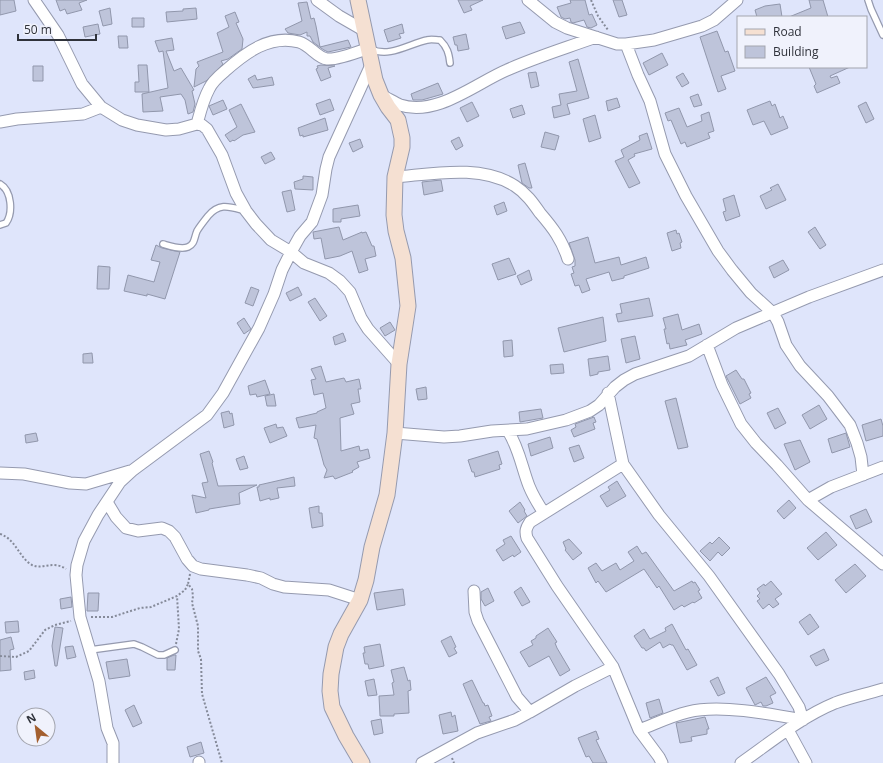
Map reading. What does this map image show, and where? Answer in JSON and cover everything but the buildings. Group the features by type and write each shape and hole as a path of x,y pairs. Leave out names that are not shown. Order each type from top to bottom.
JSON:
{"street":[{"path":"34,0 58,35 82,84 102,107 122,120 137,125 153,128 179,129 197,124 202,125 207,129 222,155 231,182 246,211 256,224 271,240 291,252 304,263 329,273 340,281 350,292 361,318 368,329 399,364"},
{"path":"317,0 339,16 365,31"},
{"path":"358,0 369,48 371,65 381,95 398,120 401,128 402,147 395,177 394,215 396,231 403,258 408,306 399,364 395,433 387,495 372,547 366,580 360,600 341,634 332,663 330,691 332,707 338,722 362,763"},
{"path":"528,0 555,22 567,28 621,44 654,40 702,26 714,20 737,0"},
{"path":"381,95 401,105 417,107 436,104 471,90 505,70 596,37"},
{"path":"197,124 209,88 218,77 247,52 260,46 272,42 298,42 309,47 320,57 332,59 369,48"},
{"path":"621,44 650,101 665,154 686,196 718,251 732,270 751,293 773,313 790,353 828,396 850,425 861,457 863,475"},
{"path":"113,763 113,743 107,728 101,691 80,618 76,576 77,565 84,541 120,482 133,470 207,415 223,393 259,328 274,294 282,270 291,252 300,236 312,222 322,195 329,157 371,65"},
{"path":"0,122 17,119 83,114 102,107"},
{"path":"395,177 458,173 482,175 502,179 516,187 528,197 558,235 565,247 568,259"},
{"path":"395,433 444,437 460,436 492,430 508,431 527,429 566,420 599,405 608,393 624,380 635,374 682,359 736,328 809,297 883,270"},
{"path":"706,345 722,385 741,424 756,443 808,500 883,564"},
{"path":"608,393 623,464 659,515 709,576 779,674 799,706 803,720"},
{"path":"508,431 517,449 529,486 544,513"},
{"path":"623,464 530,522 527,526 526,532 527,538 557,586 613,667 639,730 662,763"},
{"path":"808,500 831,487 883,467"},
{"path":"0,473 24,474 70,483 86,484 133,470"},
{"path":"107,502 116,517 126,528 138,531 162,528 169,531 176,537 187,559 193,566 201,569 261,578 273,584 284,587 329,590 360,600"},
{"path":"474,591 475,612 478,621 517,697 530,712"},
{"path":"422,763 477,733 515,720 613,667"},
{"path":"741,763 803,720 836,703 883,689"},
{"path":"639,730 687,712 708,709 779,716 803,720"},
{"path":"788,730 806,763"}],"lane":[{"path":"868,0 870,9 883,35"},
{"path":"369,48 378,52 389,52 428,40 440,40 449,54 450,63"},
{"path":"0,184 4,186 8,194 11,212 6,223 0,225"},
{"path":"163,244 183,248 193,244 197,232 213,210 225,206 246,211"},
{"path":"90,650 134,644 142,646 158,655 164,655 175,650"}],"path":[{"path":"591,0 598,16 621,44"},
{"path":"0,534 12,542 27,561 33,565 40,566 49,564 62,566 76,576"},
{"path":"0,656 16,657 29,651 45,630 55,625 80,618 112,617 140,608 152,607 177,596 185,590 193,566"},
{"path":"188,584 192,590 192,603 198,626 198,650 201,659 202,694 222,763"},
{"path":"175,650 176,638 179,629 177,596"}]}
